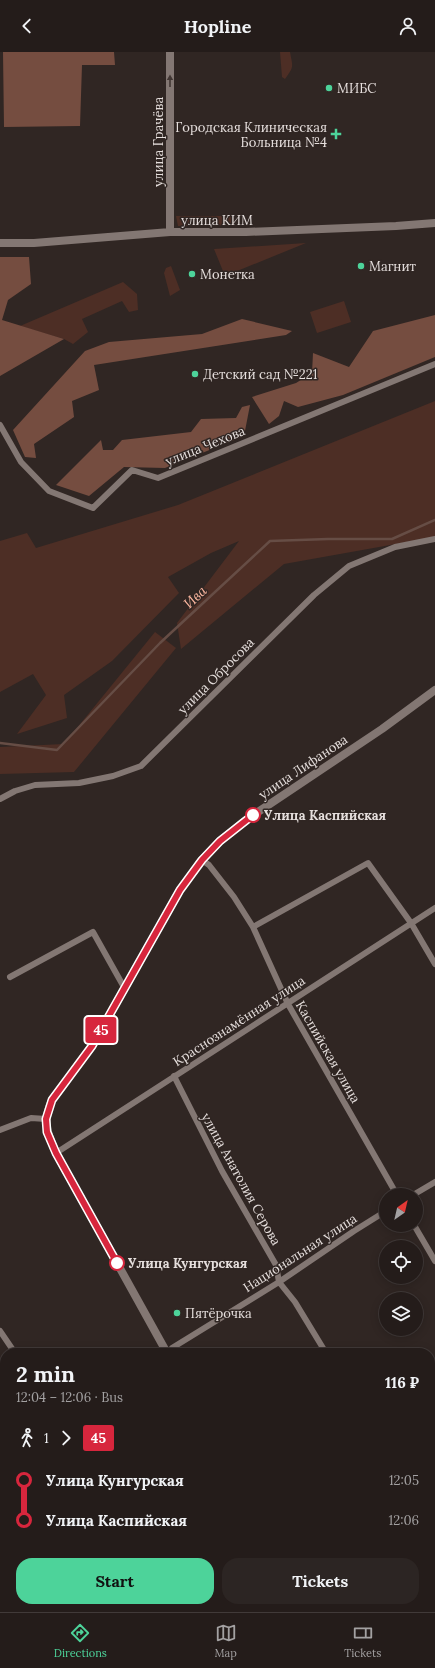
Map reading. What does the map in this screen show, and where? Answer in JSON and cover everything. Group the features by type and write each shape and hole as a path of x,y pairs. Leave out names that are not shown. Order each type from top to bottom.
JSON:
{"street":[{"name":"улица Грачёва","path":"170,52 170,232"},
{"name":"улица КИМ","path":"0,243 34,243 170,232 246,232 435,223"},
{"name":"улица Чехова","path":"0,424 21,462 49,491 93,508 132,470 158,478 435,364"},
{"name":"улица Обросова","path":"0,799 15,791 35,785 79,783 113,776 141,766 314,595 349,566 396,547 435,539"},
{"name":"улица Лифанова","path":"46,1119 52,1100 92,1046 180,890 202,860 220,841 243,822 382,729 435,690"},
{"name":"Каспийская улица","path":"202,860 209,865 234,897 253,927 288,1004 393,1188"},
{"path":"253,927 368,863 411,923 435,964"},
{"name":"Краснознамённая улица","path":"56,1153 435,908"},
{"path":"10,977 93,932 125,989"},
{"name":"улица Анатолия Серова","path":"174,1076 222,1171 276,1265 279,1282 295,1302 323,1348"},
{"path":"0,1130 31,1118 46,1119 47,1132 56,1153 165,1348"},
{"path":"423,1189 435,1182"},
{"name":"Национальная улица","path":"172,1348 279,1282 354,1231 379,1216"},
{"path":"418,1232 435,1261"},
{"path":"0,1332 11,1348"}],"shaded area":[{"path":"3,52 114,52 115,65 82,65 80,126 4,127"},
{"path":"280,52 290,52 292,61 292,67 285,79 282,77"},
{"path":"176,216 235,216 235,226 215,225 209,220 195,220 190,226 178,226"},
{"path":"306,243 225,276 214,249"},
{"path":"0,257 29,257 31,284 8,300 2,320 64,339 0,376"},
{"path":"171,266 180,290 170,296 164,273 166,268"},
{"path":"123,282 137,294 138,310 129,312 122,301 82,319 88,332 73,344 64,339 20,326"},
{"path":"344,301 351,322 317,333 310,312"},
{"path":"435,315 435,357 343,395 298,407 284,401 279,416 269,424 252,397 296,383 312,373 313,353 349,367 373,331"},
{"path":"242,319 292,331 286,335 94,365 99,390 72,401 74,417 34,444 36,458 25,457 13,430 85,351 109,342 202,334"},
{"path":"435,401 435,537 284,564 181,649 177,623 239,541 211,553 168,577 179,593 112,661 64,695 67,718 17,734 46,695 33,674 0,692 0,541 27,533 36,548 178,505"},
{"path":"250,405 244,436 165,468 124,467 89,496 56,485 101,440 103,450 113,450 122,440 191,432 201,419 236,418 242,407"},
{"path":"155,632 176,648 74,772 0,774 0,747 64,744"}],"waterway":[{"name":"Ива","path":"0,743 57,750 160,643 270,541 392,539 435,520"}],"bus line":[{"name":"45","path":"117,1263 56,1153 47,1132 46,1119 48,1110 52,1100 92,1046 180,890 202,860 220,841 253,815"}],"place":[{"name":"МИБС","path":"329,88"},
{"name":"Городская Клиническая Больница №4","path":"336,134"},
{"name":"Магнит","path":"361,266"},
{"name":"Монетка","path":"192,274"},
{"name":"Детский сад №221","path":"195,374"},
{"name":"Улица Каспийская","path":"253,815"},
{"name":"Улица Кунгурская","path":"117,1263"},
{"name":"Пятёрочка","path":"177,1313"}]}
